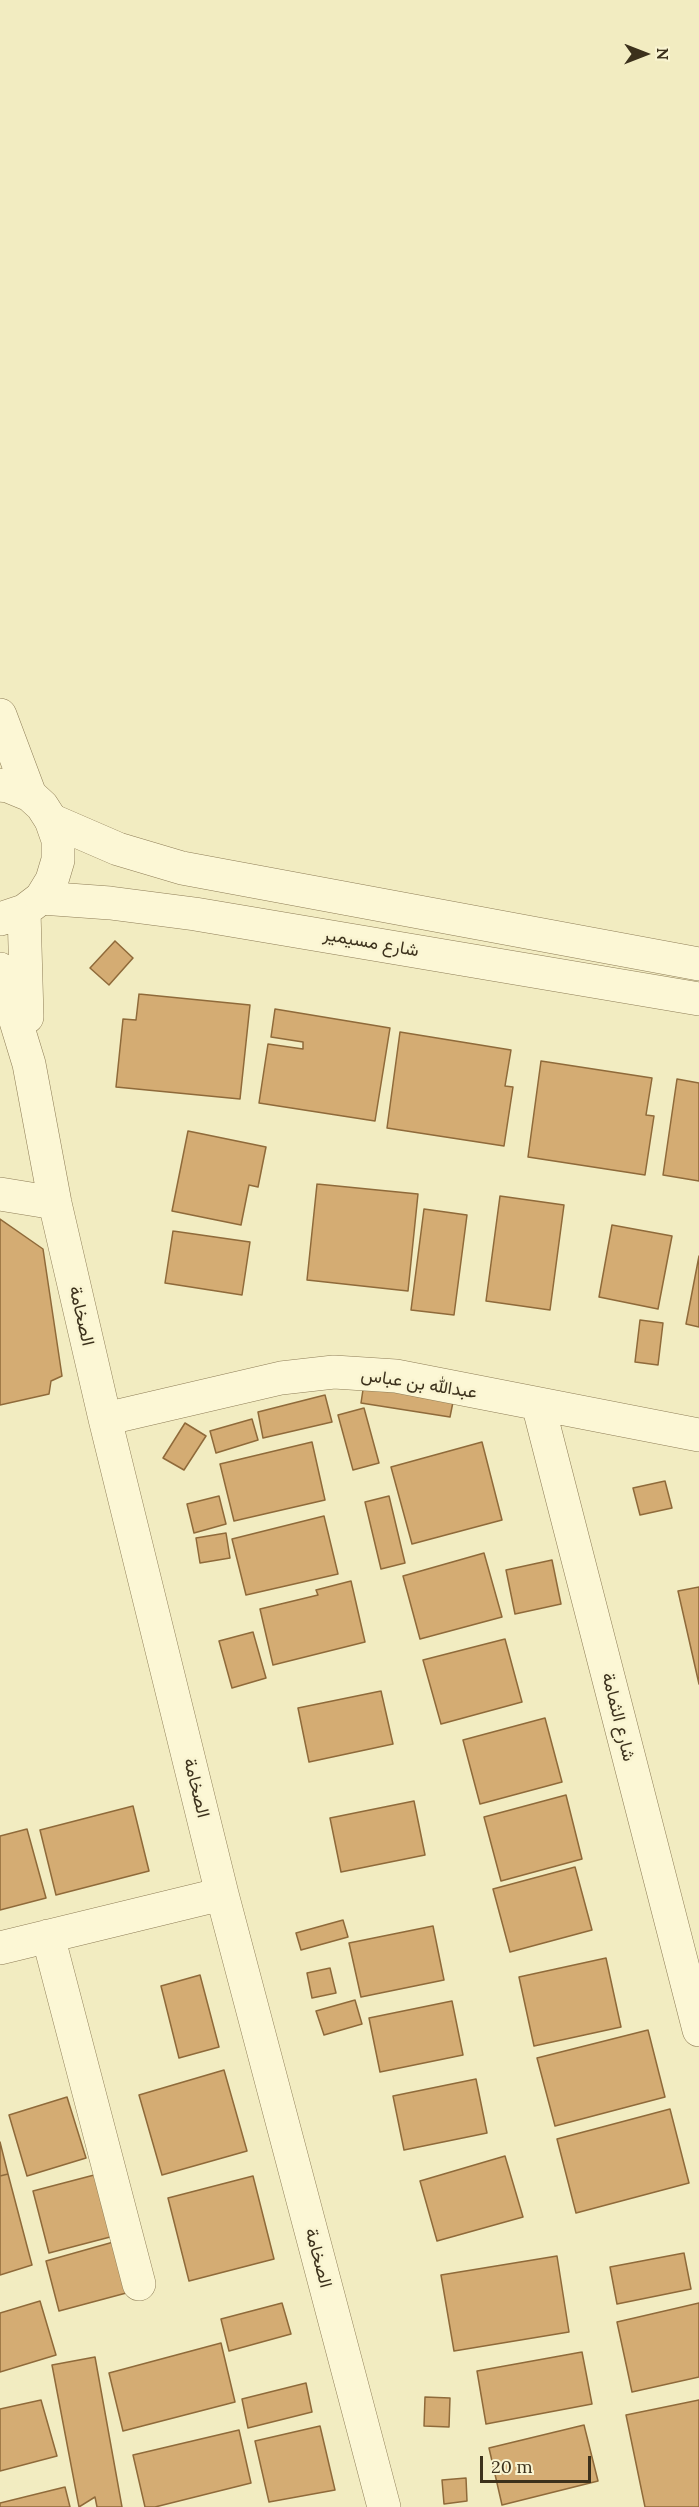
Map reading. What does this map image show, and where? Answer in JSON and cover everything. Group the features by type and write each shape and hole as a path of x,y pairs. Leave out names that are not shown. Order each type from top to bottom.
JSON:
{"street":[{"path":"0,716 15,790 42,807 51,820 58,840 58,860 52,880 21,909"},
{"path":"51,820 118,849 182,868 699,964"},
{"name":"شارع مسيمير","path":"21,909 110,903 195,914 699,999"},
{"name":"الصخامة","path":"21,909 29,1064"},
{"name":"الصخامة","path":"0,969 29,1064 55,1203 105,1419 222,1894 384,2507"},
{"path":"0,1194 55,1203"},
{"name":"عبدالله بن عباس","path":"105,1419 281,1378 334,1372 396,1376 699,1435"},
{"name":"شارع الثمامة","path":"538,1404 699,2030"},
{"path":"0,1948 222,1894"},
{"path":"48,1936 139,2284"}],"building":[{"path":"115,941 133,958 109,985 90,968"},
{"path":"139,994 250,1005 240,1099 116,1087 123,1019 136,1020"},
{"path":"275,1009 390,1028 375,1121 259,1103 268,1044 303,1049 303,1042 271,1037"},
{"path":"400,1032 511,1050 505,1086 513,1087 504,1146 387,1128"},
{"path":"541,1061 652,1078 646,1115 654,1116 645,1175 528,1157"},
{"path":"677,1079 699,1083 699,1181 663,1175"},
{"path":"188,1131 266,1147 258,1187 249,1185 241,1225 172,1211"},
{"path":"317,1184 418,1194 408,1291 307,1280"},
{"path":"500,1196 564,1205 550,1310 486,1301"},
{"path":"424,1209 467,1215 454,1315 411,1310"},
{"path":"0,1219 43,1249 62,1376 51,1381 49,1394 0,1405"},
{"path":"612,1225 672,1236 658,1309 599,1297"},
{"path":"173,1231 250,1242 242,1295 165,1283"},
{"path":"699,1256 699,1327 686,1324"},
{"path":"640,1320 663,1323 658,1365 635,1362"},
{"path":"364,1383 454,1397 450,1417 361,1403"},
{"path":"325,1395 332,1422 263,1438 258,1412"},
{"path":"364,1408 379,1463 353,1470 338,1415"},
{"path":"252,1419 258,1440 216,1453 210,1431"},
{"path":"185,1423 206,1436 184,1470 163,1458"},
{"path":"312,1442 325,1500 234,1521 220,1464"},
{"path":"482,1442 502,1520 412,1544 391,1467"},
{"path":"665,1481 672,1508 640,1515 633,1488"},
{"path":"219,1496 226,1524 194,1533 187,1504"},
{"path":"389,1496 405,1563 381,1569 365,1502"},
{"path":"324,1516 338,1574 246,1595 232,1539"},
{"path":"226,1533 230,1558 200,1563 196,1538"},
{"path":"484,1553 502,1617 420,1639 403,1576"},
{"path":"552,1560 561,1604 515,1614 506,1570"},
{"path":"351,1581 365,1642 273,1665 260,1609 318,1595 316,1590"},
{"path":"699,1587 699,1684 678,1591"},
{"path":"253,1632 266,1678 232,1688 219,1641"},
{"path":"505,1639 522,1702 441,1724 423,1660"},
{"path":"381,1691 393,1744 309,1762 298,1708"},
{"path":"545,1718 562,1782 480,1804 463,1740"},
{"path":"566,1795 582,1859 501,1881 484,1817"},
{"path":"414,1801 425,1855 341,1872 330,1818"},
{"path":"133,1806 149,1871 56,1895 40,1830"},
{"path":"27,1829 46,1898 0,1910 0,1836"},
{"path":"575,1867 592,1930 510,1952 493,1889"},
{"path":"343,1920 348,1937 301,1950 296,1933"},
{"path":"433,1926 444,1980 361,1997 349,1943"},
{"path":"606,1958 621,2027 534,2046 519,1977"},
{"path":"330,1968 336,1993 312,1998 307,1973"},
{"path":"200,1975 219,2047 179,2058 161,1986"},
{"path":"355,2000 362,2024 324,2035 316,2011"},
{"path":"452,2001 463,2055 380,2072 369,2018"},
{"path":"648,2030 665,2097 555,2126 537,2058"},
{"path":"224,2070 247,2151 162,2175 139,2095"},
{"path":"476,2079 487,2133 404,2150 393,2096"},
{"path":"67,2097 86,2158 27,2176 9,2115"},
{"path":"670,2109 689,2183 576,2213 557,2139"},
{"path":"0,2142 8,2174 0,2176"},
{"path":"505,2156 523,2217 437,2241 420,2181"},
{"path":"8,2174 32,2265 0,2275 0,2176"},
{"path":"98,2174 114,2236 49,2253 33,2191"},
{"path":"253,2176 274,2259 189,2281 168,2198"},
{"path":"117,2241 130,2292 59,2311 46,2261"},
{"path":"684,2253 691,2289 617,2304 610,2267"},
{"path":"557,2256 569,2332 454,2351 441,2275"},
{"path":"40,2301 56,2355 0,2372 0,2313"},
{"path":"282,2303 291,2334 229,2351 221,2319"},
{"path":"699,2303 699,2377 632,2392 617,2322"},
{"path":"221,2343 235,2402 123,2431 109,2373"},
{"path":"582,2352 592,2404 486,2424 477,2371"},
{"path":"95,2357 122,2507 97,2507 95,2497 79,2507 52,2365"},
{"path":"306,2383 312,2412 248,2428 242,2399"},
{"path":"425,2397 450,2398 449,2427 424,2426"},
{"path":"41,2400 57,2456 0,2471 0,2409"},
{"path":"699,2400 699,2507 645,2507 626,2415"},
{"path":"584,2425 598,2481 502,2505 489,2448"},
{"path":"320,2426 335,2490 269,2502 255,2441"},
{"path":"239,2430 251,2483 155,2507 145,2507 133,2455"},
{"path":"466,2478 467,2501 444,2504 442,2480"},
{"path":"65,2487 70,2507 0,2507 0,2503"}]}
